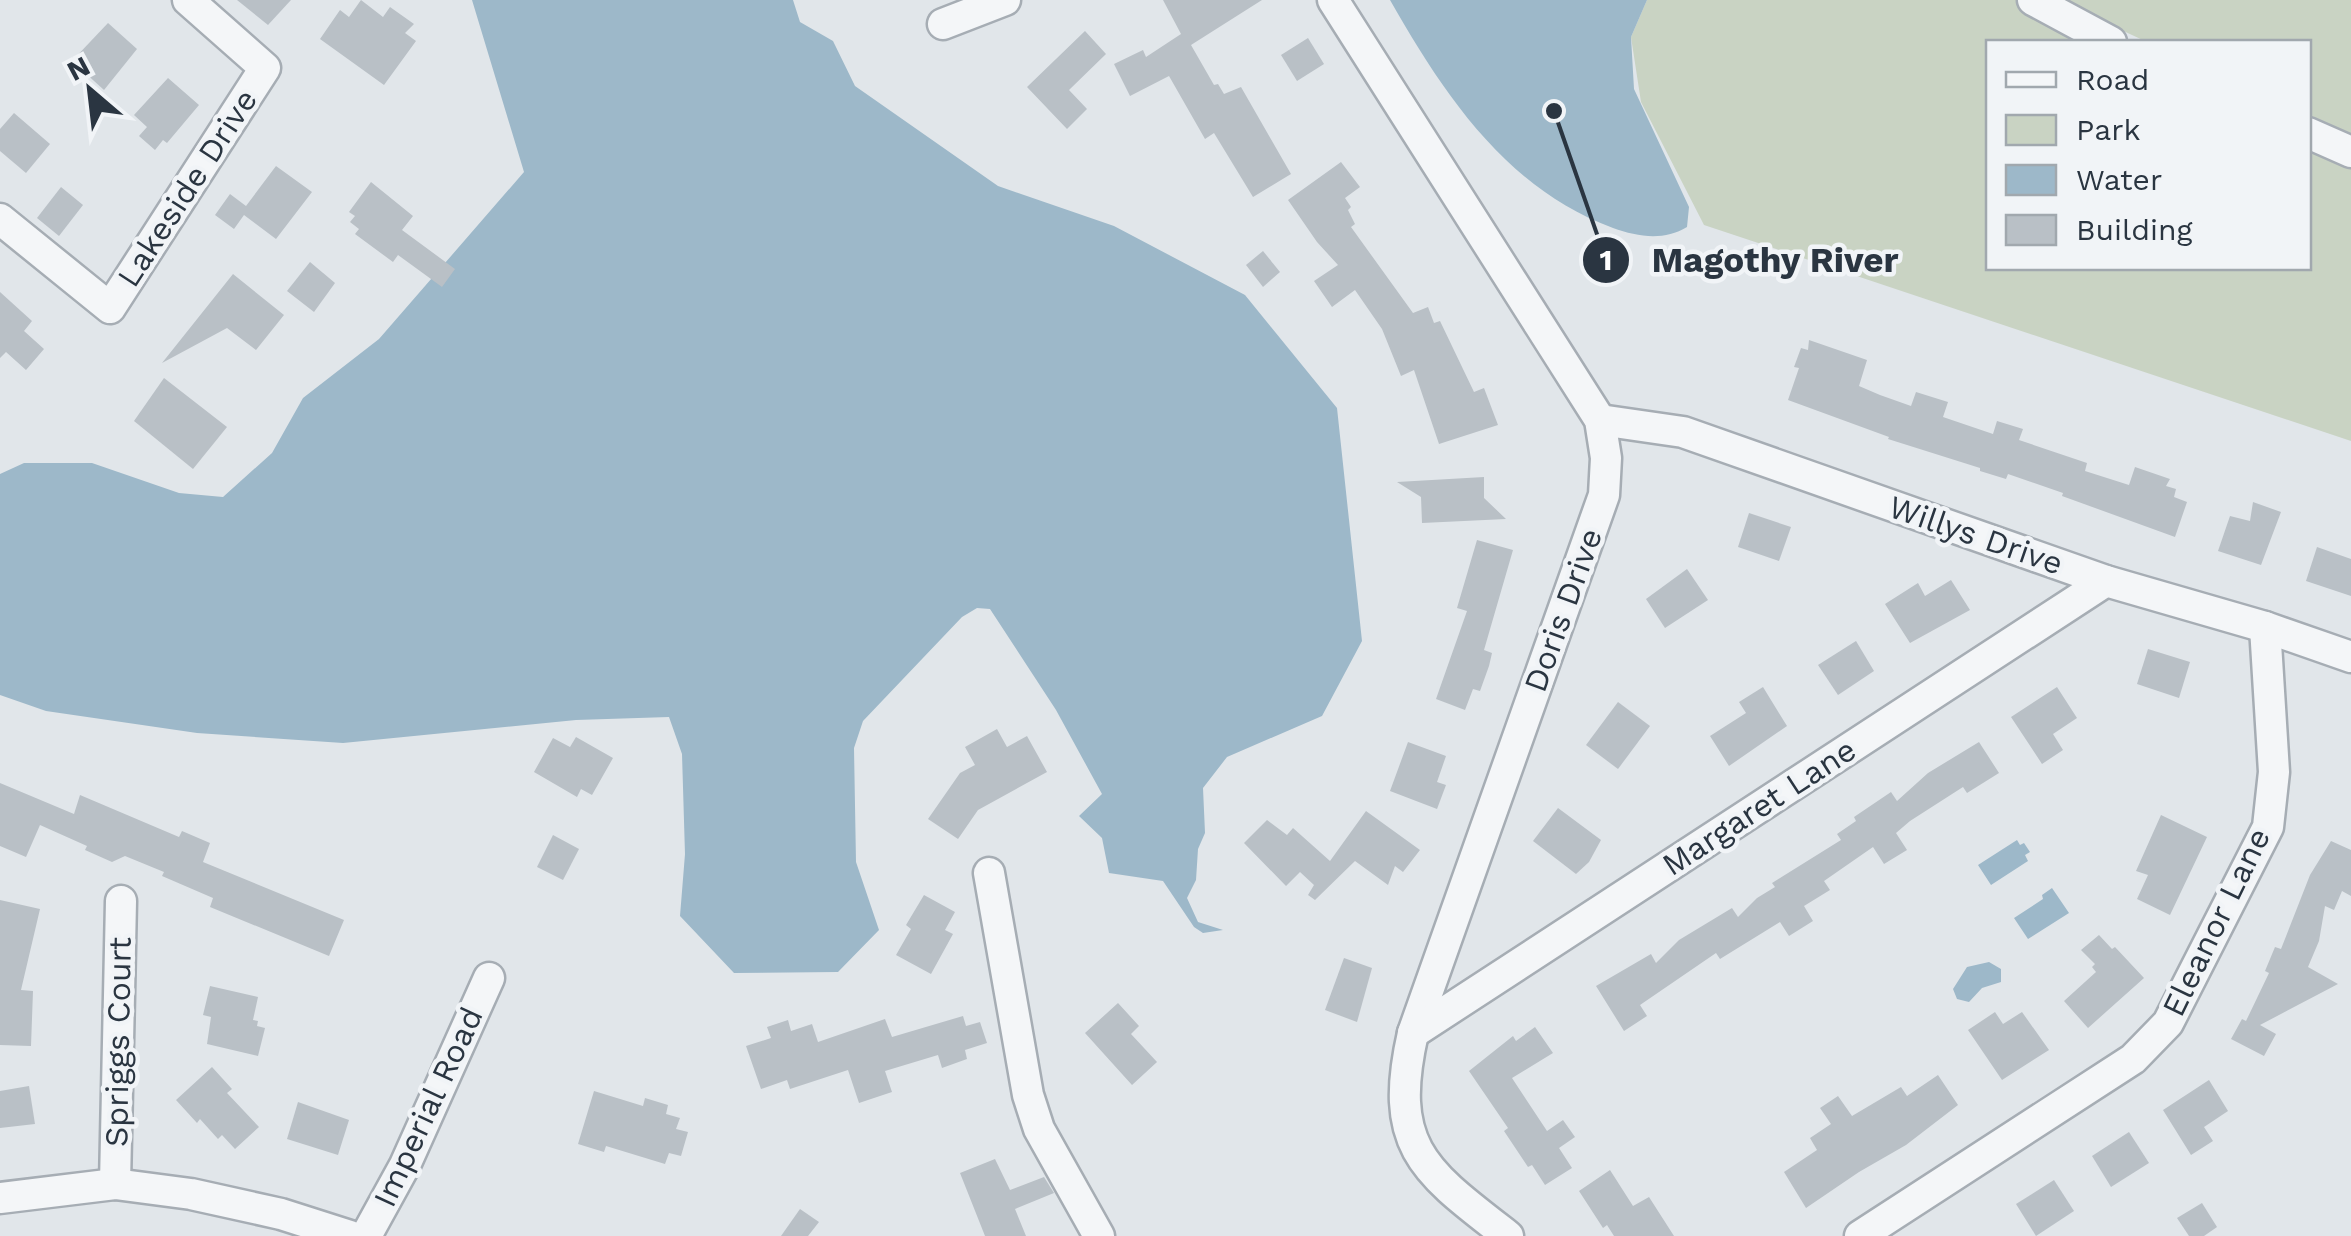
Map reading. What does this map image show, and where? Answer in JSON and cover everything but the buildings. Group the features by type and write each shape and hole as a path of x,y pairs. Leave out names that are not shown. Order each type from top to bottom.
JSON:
{"street":[{"name":"Lakeside Drive","path":"0,219 110,308 264,68 188,0"},
{"path":"943,24 1005,0"},
{"name":"Doris Drive","path":"1333,0 1600,420 1606,458 1604,495 1412,1033 1403,1075 1403,1110 1414,1145 1445,1188 1508,1236"},
{"path":"2033,0 2107,40"},
{"path":"2311,133 2351,152"},
{"name":"Willys Drive","path":"1600,420 1683,432 2106,581 2351,657"},
{"name":"Margaret Lane","path":"1412,1033 2106,581"},
{"name":"Eleanor Lane","path":"1860,1236 2133,1059 2168,1022 2268,827 2274,772 2264,627"},
{"path":"989,873 1028,1095 1040,1128 1099,1236"},
{"name":"Spriggs Court","path":"115,1184 120,900"},
{"name":"Imperial Road","path":"366,1236 405,1165 489,978"},
{"path":"0,1198 115,1184 282,1214 350,1236"}],"green space":[{"path":"1647,0 2033,0 2107,40 1986,40 1986,270 2311,270 2311,134 2351,152 2351,441 1704,225 1641,102 1631,37"},
{"path":"2057,0 2351,0 2351,139 2311,120 2311,40 2143,40"}],"water":[{"path":"472,0 793,0 800,22 833,41 855,86 998,186 1114,226 1245,295 1337,408 1362,641 1322,716 1227,757 1203,788 1205,833 1198,849 1196,880 1187,898 1198,922 1223,930 1203,933 1194,927 1163,881 1109,873 1102,838 1079,816 1102,794 1056,710 990,609 977,608 962,617 863,721 854,748 856,862 879,930 838,972 734,973 680,916 685,854 682,754 669,717 576,720 343,743 197,733 46,711 0,695 0,474 24,463 92,463 179,493 223,497 272,453 303,398 379,339 524,172"},
{"path":"1390,0 1647,0 1631,37 1634,89 1689,207 1687,227 1660,236 1632,234 1575,211 1541,189 1510,164 1456,104"},
{"path":"2017,840 2030,852 2025,855 2028,861 1991,885 1978,865"},
{"path":"2052,888 2069,913 2028,939 2014,918 2043,899 2042,895"},
{"path":"1989,962 2001,969 2001,982 1982,988 1969,1002 1957,999 1953,989 1967,967"}],"place":[{"name":"Magothy River","path":"1554,111"}]}
